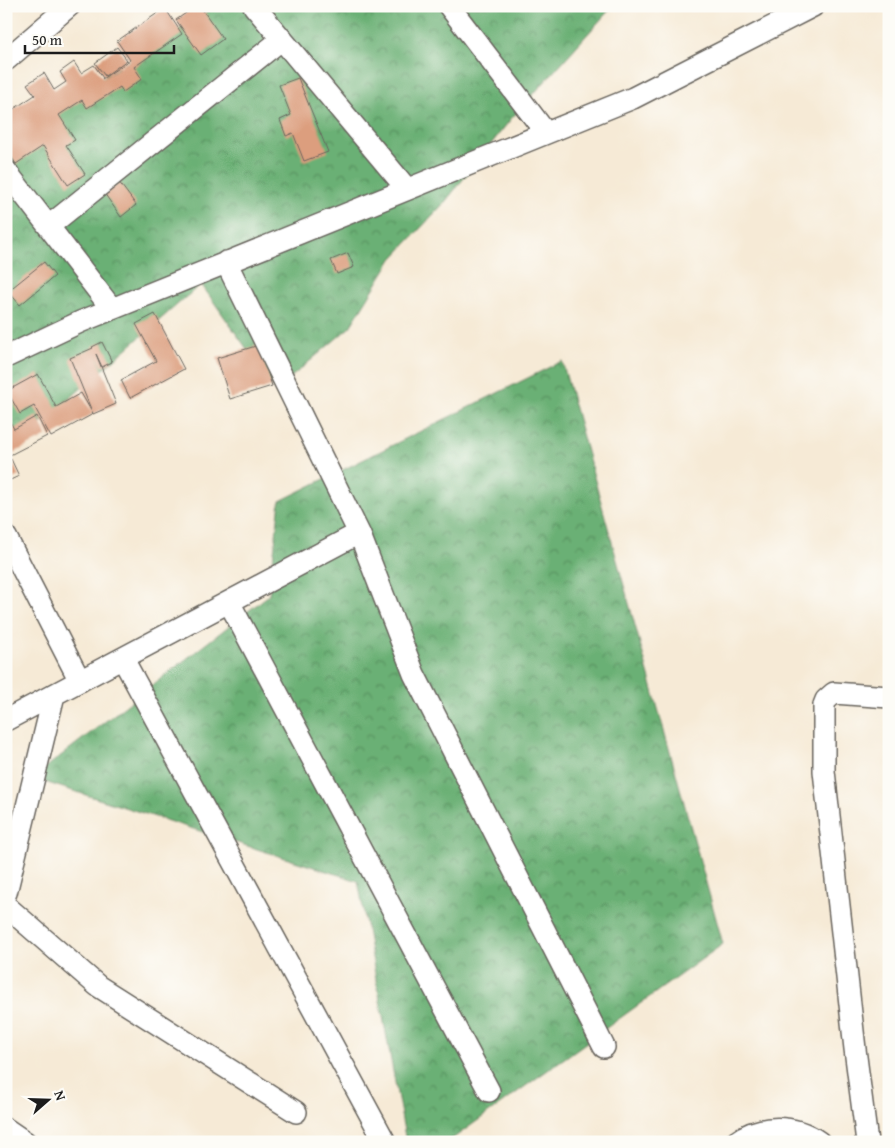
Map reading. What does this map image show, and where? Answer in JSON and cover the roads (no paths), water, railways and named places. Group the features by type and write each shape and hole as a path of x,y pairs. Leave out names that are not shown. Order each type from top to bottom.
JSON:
{"street":[{"path":"6,60 69,6"},
{"path":"254,6 407,188"},
{"path":"449,6 546,132"},
{"path":"6,357 80,322 633,98 813,6"},
{"path":"49,226 282,39"},
{"path":"6,171 112,309"},
{"path":"226,262 359,533 414,674 604,1047"},
{"path":"6,720 359,533"},
{"path":"6,537 80,681"},
{"path":"229,602 489,1091"},
{"path":"123,659 385,1142"},
{"path":"867,1142 824,771 823,713 826,700 834,693 889,698"},
{"path":"6,894 54,695"},
{"path":"6,906 98,986 296,1112"},
{"path":"6,1129 26,1142"},
{"path":"736,1142 744,1136 762,1129 791,1129 811,1136 819,1142"}]}
